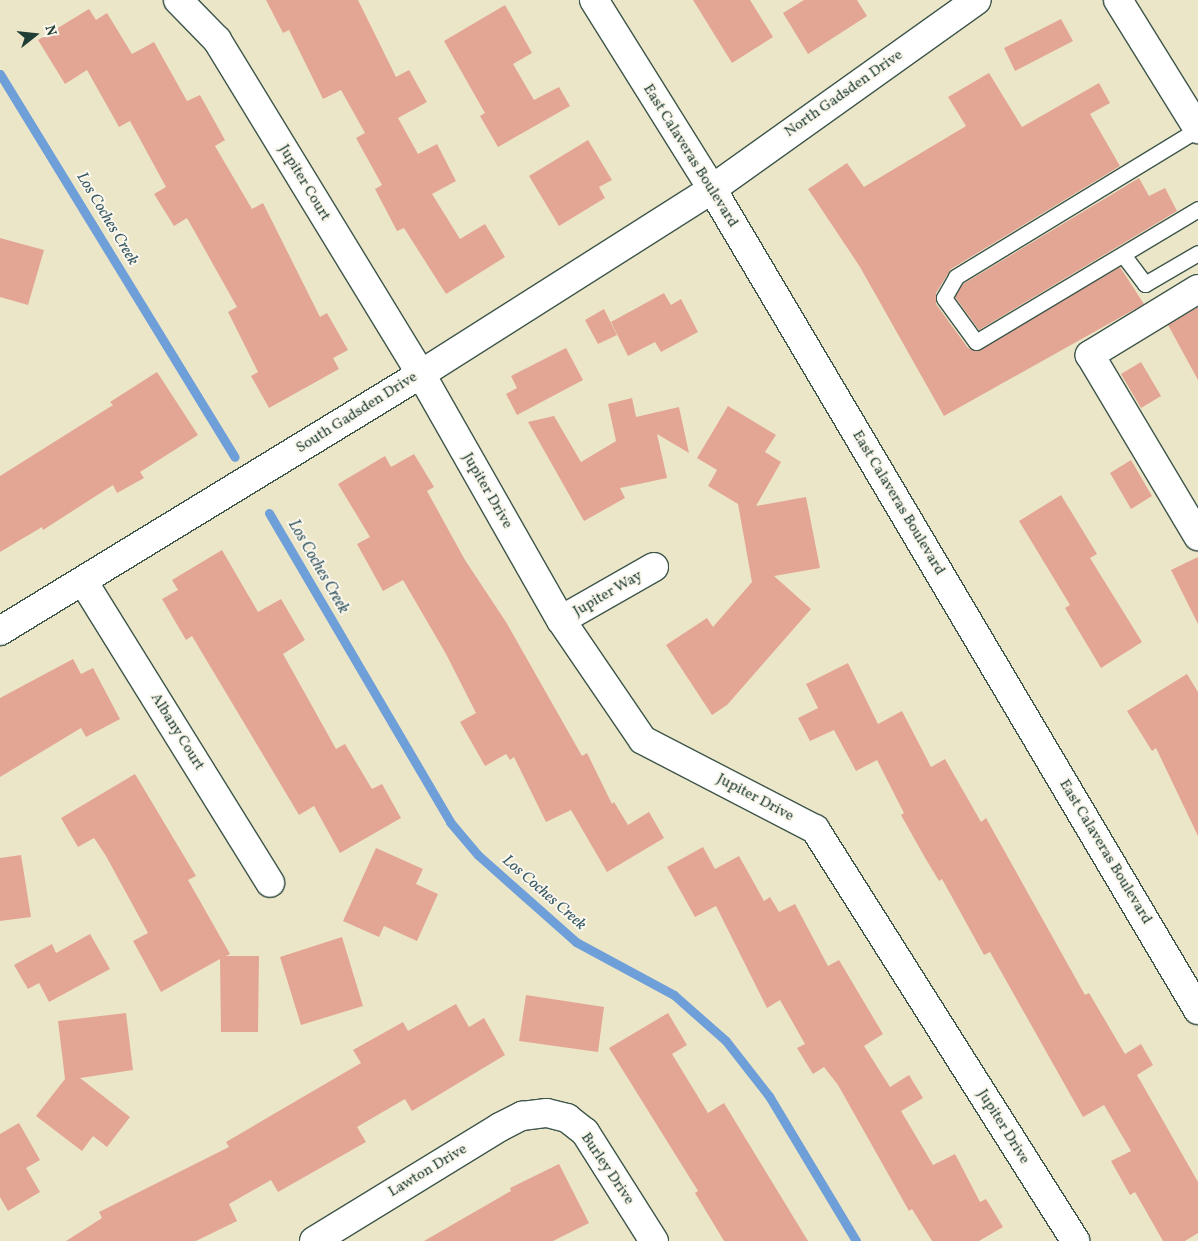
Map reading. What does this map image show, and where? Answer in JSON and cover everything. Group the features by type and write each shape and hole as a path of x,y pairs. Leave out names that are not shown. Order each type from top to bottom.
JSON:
{"street":[{"name":"Jupiter Court","path":"178,0 217,40 421,374"},
{"name":"East Calaveras Boulevard","path":"594,0 712,189 1198,1010"},
{"name":"North Gadsden Drive","path":"712,189 977,0"},
{"path":"1118,0 1198,129"},
{"name":"South Gadsden Drive","path":"0,632 421,374 712,189"},
{"path":"1198,289 1090,355 1198,536"},
{"name":"Jupiter Drive","path":"421,374 561,620 643,740 815,829 1075,1241"},
{"name":"Jupiter Way","path":"561,620 654,567"},
{"name":"Albany Court","path":"83,581 270,883"},
{"name":"Lawton Drive","path":"314,1241 500,1128 522,1116 547,1113"},
{"name":"Burley Drive","path":"547,1113 567,1118 585,1132 654,1241"}],"lane":[{"path":"1198,129 956,277 944,298 976,342 1124,256 1198,209"},
{"path":"1124,256 1145,284 1198,253"}],"building":[{"path":"266,0 358,0 396,77 409,70 427,102 398,118 418,154 437,144 456,181 432,194 460,239 485,224 505,257 446,294 404,228 397,231 375,189 382,185 356,138 365,133 341,90 323,99 289,30 283,33"},
{"path":"693,0 750,0 773,37 732,63"},
{"path":"804,0 857,0 867,16 808,54 783,13"},
{"path":"505,5 532,53 513,64 534,100 559,87 570,106 498,147 480,116 485,113 444,41"},
{"path":"89,9 96,20 107,13 132,54 154,42 187,101 200,95 225,140 215,146 252,209 263,203 320,317 327,313 348,350 333,358 339,369 269,408 251,376 258,372 228,312 237,307 187,218 174,226 154,194 166,187 130,121 119,127 87,70 65,84 38,40"},
{"path":"1061,19 1073,41 1015,71 1004,48"},
{"path":"989,73 1022,127 1099,83 1110,103 1090,114 1120,166 951,269 936,293 936,304 968,348 976,351 1120,267 1144,304 944,416 860,267 808,189 847,163 864,187 966,126 948,97"},
{"path":"588,140 612,180 599,187 605,198 559,226 529,176"},
{"path":"1139,178 1149,196 1165,188 1177,211 979,330 955,297 963,284"},
{"path":"0,238 44,250 28,305 0,297"},
{"path":"664,293 671,305 681,299 698,332 661,352 655,342 628,356 611,322"},
{"path":"1198,307 1198,380 1168,325"},
{"path":"604,309 617,335 598,344 585,320"},
{"path":"566,348 583,380 517,415 506,394 517,388 511,376"},
{"path":"1141,362 1161,396 1141,408 1121,374"},
{"path":"157,372 198,435 140,472 144,478 117,493 113,485 43,530 42,527 0,552 0,476 113,405 110,402"},
{"path":"632,398 636,417 679,407 689,453 657,434 667,478 620,488 625,498 584,521 528,422 554,416 581,462 616,441 608,404"},
{"path":"728,406 776,435 765,452 781,462 756,506 806,497 820,568 774,576 811,609 727,705 712,715 666,645 707,618 713,627 752,582 738,504 708,486 717,470 697,458"},
{"path":"414,454 434,487 427,491 465,560 506,622 582,756 587,753 612,804 614,802 628,825 649,812 664,838 607,872 571,810 546,822 514,757 510,760 506,754 485,766 460,722 476,713 446,654 403,580 383,591 357,544 370,537 338,484 385,456 391,467"},
{"path":"1131,460 1152,496 1131,509 1110,473"},
{"path":"1061,495 1097,554 1090,558 1142,642 1101,668 1065,608 1070,605 1019,521"},
{"path":"222,550 258,612 281,599 305,640 283,654 336,749 345,744 372,789 382,784 401,818 340,853 314,806 299,815 192,636 186,640 162,599 178,590 172,580"},
{"path":"1198,557 1198,624 1171,570"},
{"path":"73,659 81,674 93,668 120,719 86,737 81,728 0,777 0,698"},
{"path":"848,663 878,724 902,711 931,767 945,759 981,822 986,818 1085,995 1089,993 1125,1054 1141,1044 1153,1065 1137,1075 1198,1182 1198,1233 1185,1241 1163,1241 1135,1192 1130,1195 1111,1161 1131,1151 1104,1105 1083,1117 990,952 984,955 942,879 939,881 924,856 901,815 904,813 877,760 856,771 834,730 810,741 798,718 818,708 806,684"},
{"path":"1187,674 1198,692 1198,836 1156,748 1152,751 1127,711"},
{"path":"135,774 196,876 188,880 230,954 226,956 259,956 258,1032 221,1032 220,959 161,992 133,941 148,933 106,856 94,838 78,847 61,818"},
{"path":"703,847 715,869 739,856 764,901 770,897 779,912 795,904 828,966 839,960 883,1034 864,1046 890,1087 909,1075 923,1098 901,1111 933,1165 955,1154 980,1202 986,1199 1003,1227 979,1241 932,1241 912,1209 909,1211 838,1085 824,1067 813,1074 797,1048 805,1044 780,1000 767,1008 716,906 695,917 667,867"},
{"path":"376,848 423,869 416,884 438,894 417,941 384,926 379,937 343,921"},
{"path":"21,855 31,917 0,921 0,858"},
{"path":"90,934 110,969 49,1002 39,983 28,989 14,965 52,944 56,953"},
{"path":"342,937 363,1006 301,1025 280,957"},
{"path":"526,995 604,1007 598,1052 519,1041"},
{"path":"456,1004 469,1027 484,1018 505,1055 412,1111 405,1099 357,1127 366,1142 278,1192 271,1180 229,1204 237,1221 196,1241 66,1241 102,1218 99,1212 229,1147 226,1142 361,1063 353,1050 403,1022 408,1031"},
{"path":"126,1013 133,1070 80,1078 130,1117 107,1147 93,1136 82,1151 36,1116 65,1079 58,1021"},
{"path":"668,1013 687,1045 672,1054 708,1113 724,1103 808,1241 724,1241 695,1193 698,1191 609,1048"},
{"path":"19,1123 40,1160 26,1168 40,1192 8,1211 0,1197 0,1134"},
{"path":"559,1164 589,1223 553,1241 424,1241 511,1191 510,1188"}],"waterway":[{"name":"Los Coches Creek","path":"0,74 235,457"},
{"name":"Los Coches Creek","path":"269,513 450,822 478,855 576,942 674,995 726,1041 769,1096 856,1241"}]}
